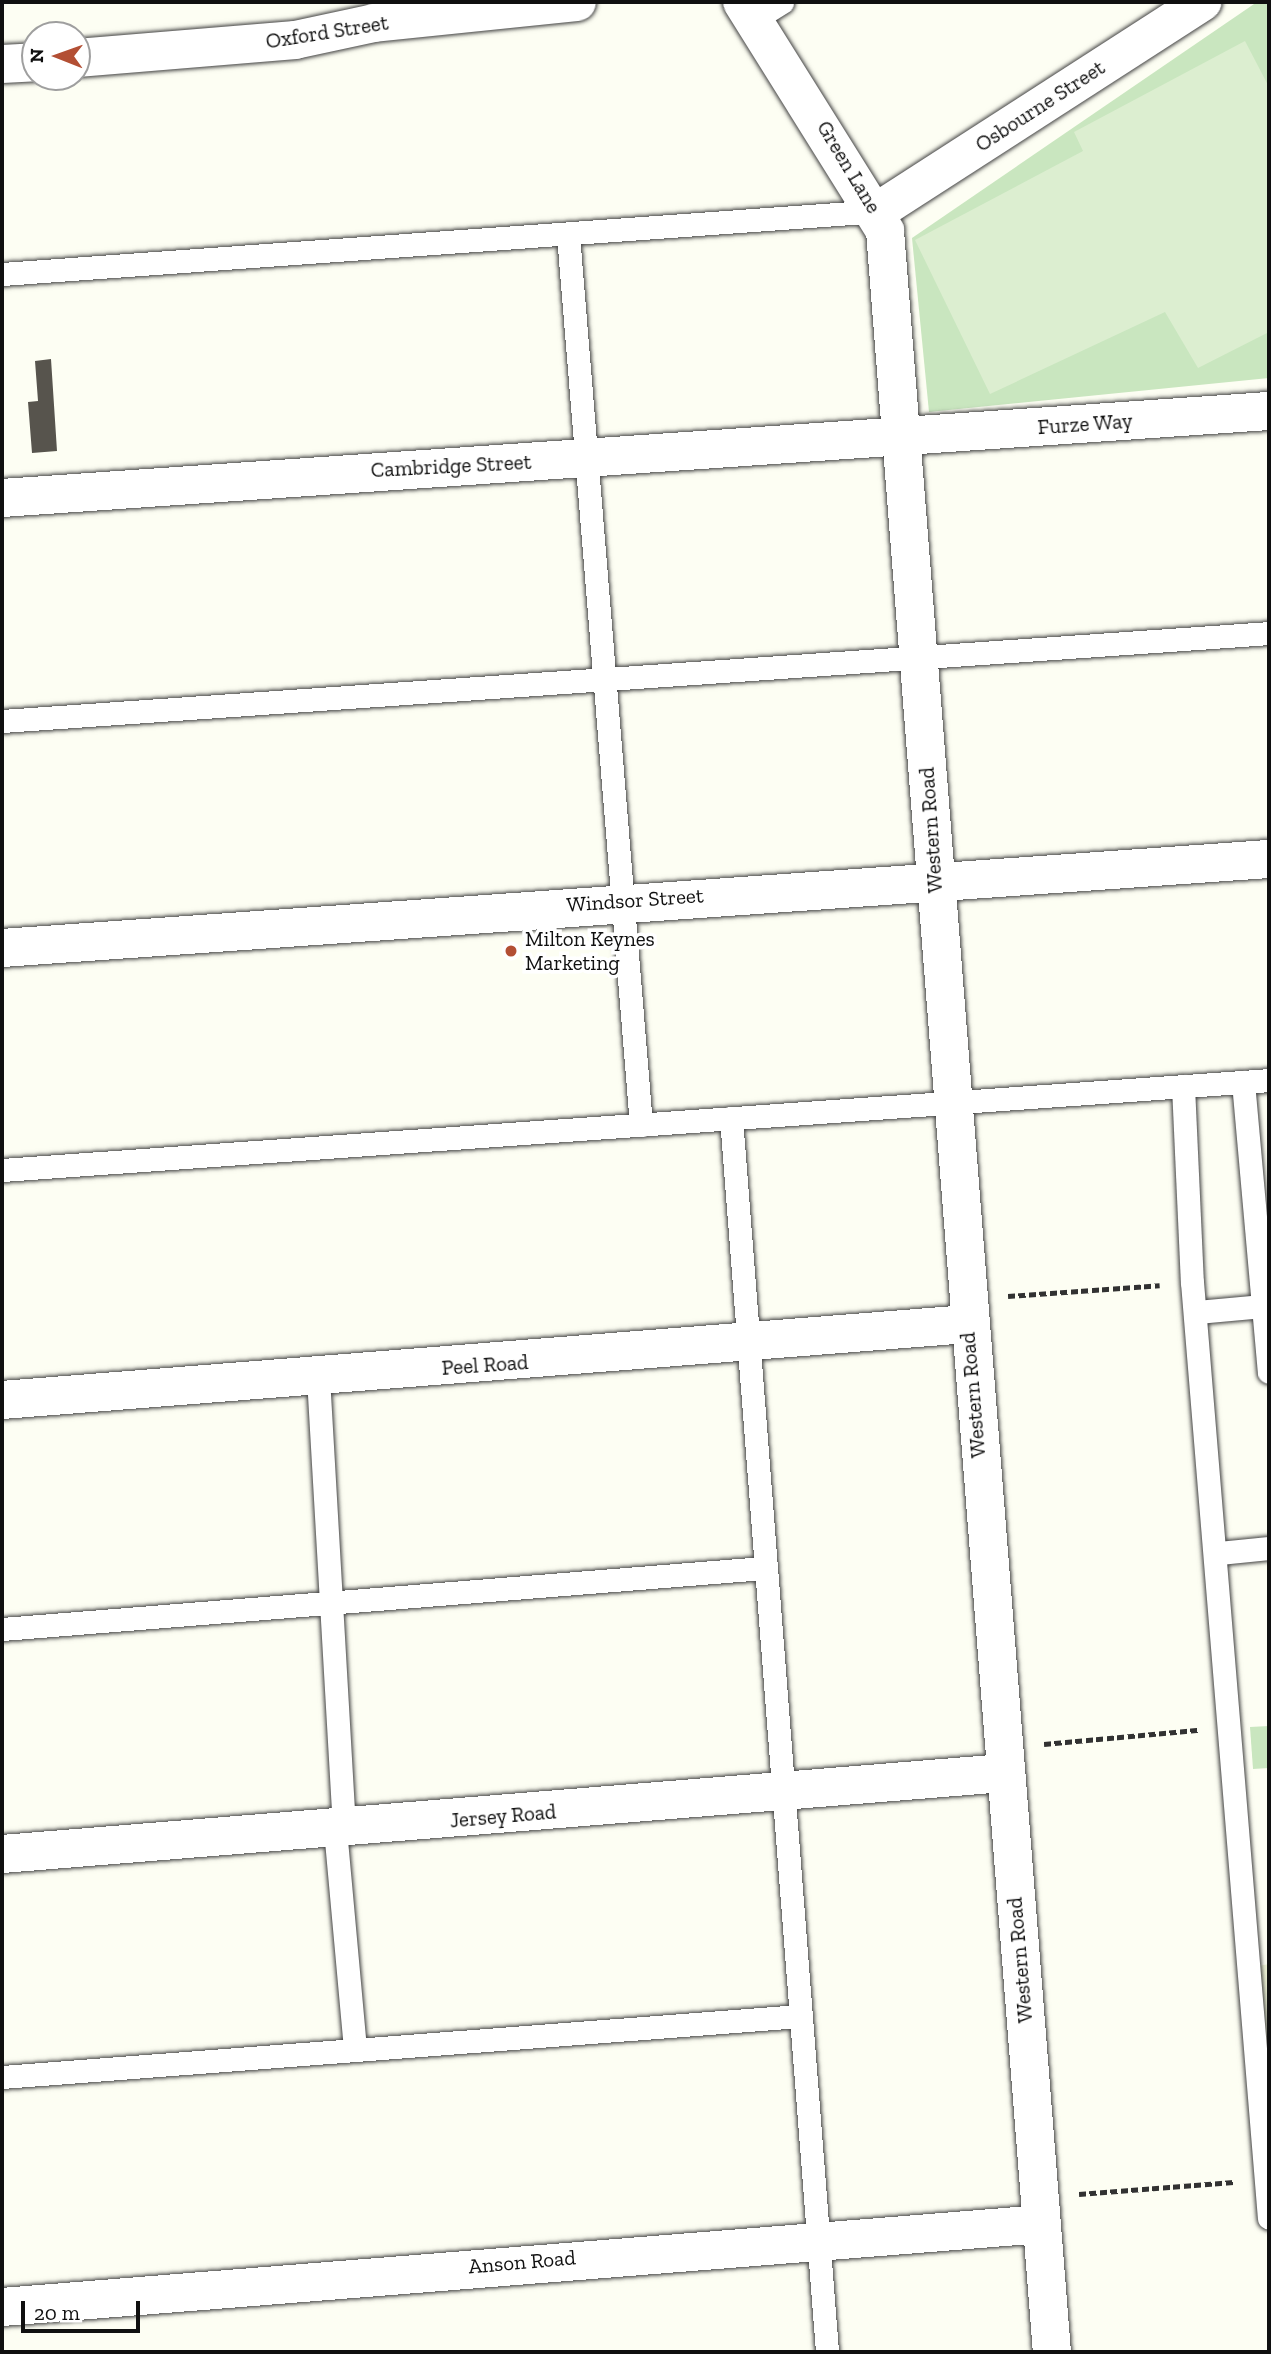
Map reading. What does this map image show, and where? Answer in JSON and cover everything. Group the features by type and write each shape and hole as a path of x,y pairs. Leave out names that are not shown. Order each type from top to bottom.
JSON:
{"street":[{"name":"Oxford Street","path":"91,57 295,40 374,23 577,2"},
{"name":"Osbourne Street","path":"878,211 1202,2"},
{"name":"Green Lane","path":"760,7 878,211 901,437"},
{"path":"2,64 21,63"},
{"name":"Furze Way","path":"901,437 1269,411"},
{"name":"Cambridge Street","path":"2,498 901,437"},
{"name":"Western Road","path":"901,437 966,1312 1052,2352"},
{"name":"Windsor Street","path":"2,948 621,900 1269,859"},
{"name":"Peel Road","path":"2,1400 746,1345 966,1312"},
{"name":"Jersey Road","path":"2,1854 783,1793 1004,1761"},
{"name":"Anson Road","path":"2,2307 818,2237 1041,2211"}],"lane":[{"path":"2,274 878,211"},
{"path":"568,235 640,1125"},
{"path":"2,721 1269,632"},
{"path":"2,1170 1269,1080"},
{"path":"1243,1082 1269,1372"},
{"path":"1182,1086 1192,1282 1219,1553 1230,1727 1260,1958 1269,2218"},
{"path":"731,1118 746,1345 827,2352"},
{"path":"1197,1312 1263,1306"},
{"path":"318,1377 326,1601 355,2049"},
{"path":"1219,1553 1269,1548"},
{"path":"2,1629 764,1568"},
{"path":"2,2077 800,2016"}],"path":[{"path":"966,1312 1192,1282"},
{"path":"1004,1761 1230,1727"},
{"path":"1041,2211 1266,2179"}],"green space":[{"path":"1257,2 1269,2 1269,378 929,412 912,238"},
{"path":"1245,41 1269,87 1269,332 1198,368 1165,312 990,394 915,240 1083,151 1074,132"},
{"path":"1269,1726 1269,1768 1253,1769 1250,1727"},
{"path":"1269,1964 1269,2166 1258,1966"}],"building":[{"path":"51,359 57,451 32,453 28,402 38,401 35,361"}],"place":[{"name":"Milton Keynes Marketing","path":"511,951"}]}
